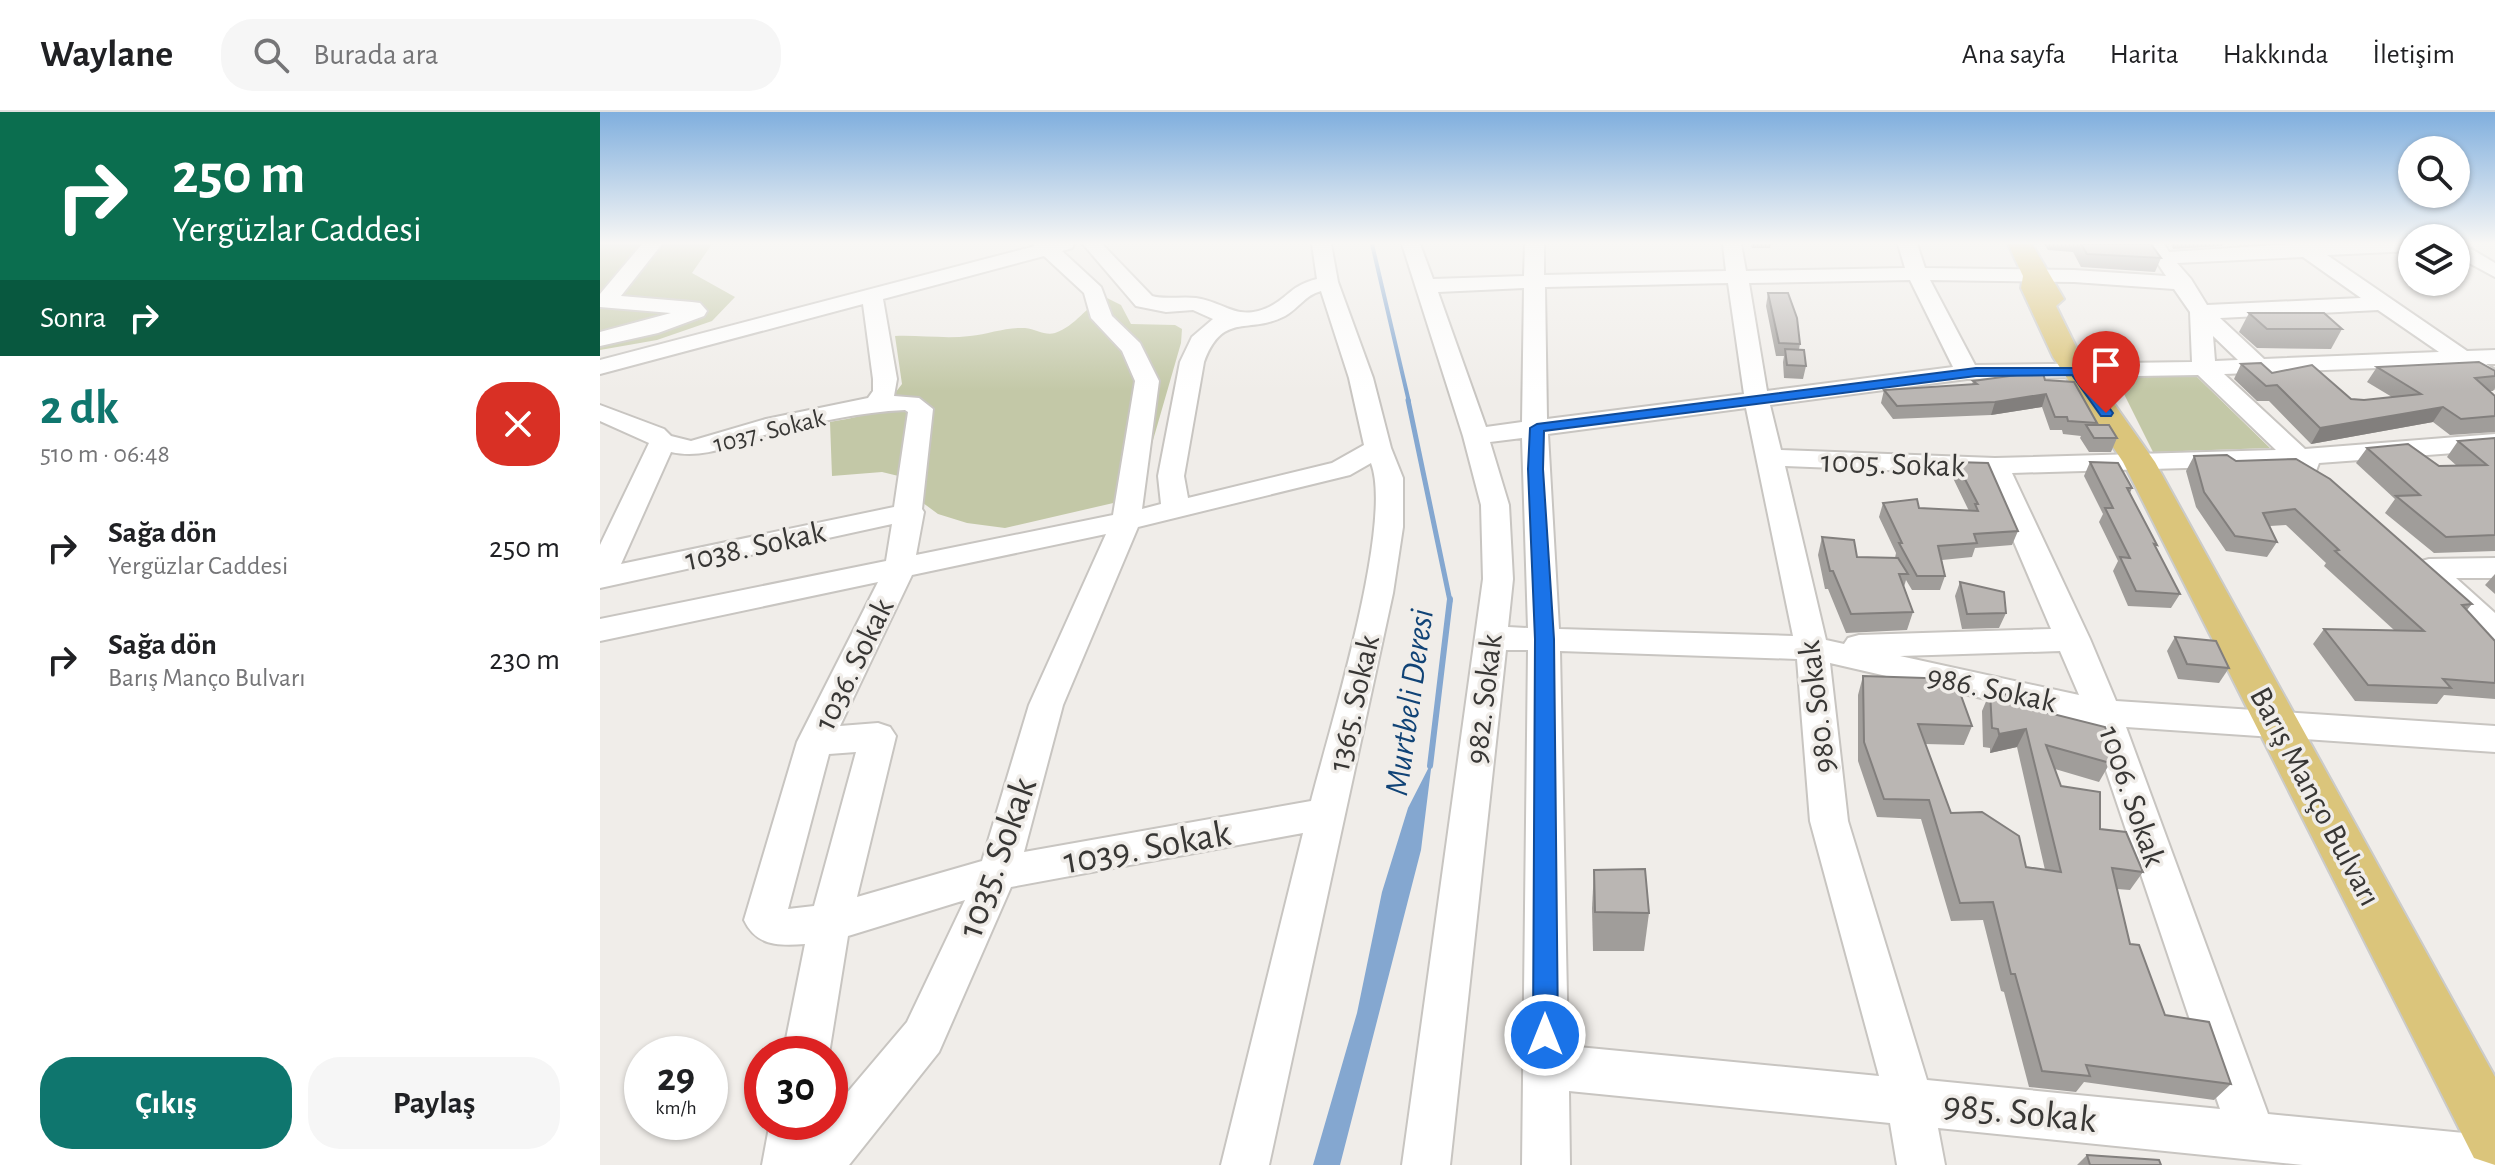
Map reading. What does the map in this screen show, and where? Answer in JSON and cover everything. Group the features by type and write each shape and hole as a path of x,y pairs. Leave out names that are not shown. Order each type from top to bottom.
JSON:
{"main road":[{"name":"Barış Manço Bulvarı","path":"2037,293 2085,364 2137,459 2495,1137"}],"street":[{"path":"600,367 879,293"},
{"name":"1035. Sokak","path":"818,1165 923,1037 998,873 1046,705 1126,521 1147,381 1132,348 1102,318 1095,293"},
{"path":"1137,293 1144,301 1156,305 1196,302 1214,309 1227,319"},
{"path":"1176,509 1171,476 1192,362 1200,342 1227,319 1256,318 1278,311 1299,293"},
{"name":"1365. Sokak","path":"1245,1165 1378,593 1389,527 1390,478 1378,448 1361,378 1332,293"},
{"name":"982. Sokak","path":"1426,1165 1498,579 1495,505 1476,436 1427,293"},
{"path":"1534,293 1535,469 1544,639 1546,1165"},
{"name":"980. Sokak","path":"1740,293 1757,401 1812,648 1829,821 1909,1099 1921,1165"},
{"path":"1928,293 1972,372"},
{"path":"2190,293 2201,312 2255,363"},
{"path":"2370,293 2495,381"},
{"path":"2405,293 2440,316"},
{"path":"872,295 885,379 885,392 876,404"},
{"path":"600,339 650,328 696,311 602,302"},
{"path":"2201,312 2384,303"},
{"path":"2201,312 2204,363 2322,478"},
{"path":"2465,333 2495,355"},
{"path":"600,354 652,353"},
{"path":"1476,436 1972,372 2085,364 2338,364 2495,355"},
{"name":"1036. Sokak","path":"815,742 900,568 910,512 921,409 910,403 876,404"},
{"name":"1037. Sokak","path":"662,442 692,449 766,427 876,404"},
{"path":"600,412 655,434 662,442 600,577"},
{"name":"1005. Sokak","path":"1771,458 1995,466 2137,459 2298,457 2495,442"},
{"path":"600,630 1126,521 1341,469 1378,448"},
{"name":"1006. Sokak","path":"1995,466 2074,639 2104,713 2252,1134"},
{"name":"1038. Sokak","path":"600,577 910,512"},
{"path":"2405,548 2495,631"},
{"path":"2429,569 2495,568"},
{"name":"986. Sokak","path":"1490,638 1812,648 2104,713 2495,739"},
{"path":"1812,648 2074,639"},
{"name":"1036. Sokak","path":"809,1036 830,923 878,736 815,742"},
{"name":"1039. Sokak","path":"815,742 764,920 778,928 830,923 998,873 1328,813"},
{"name":"985. Sokak","path":"1546,1066 1909,1099 2495,1160"},
{"path":"786,1165 791,1140"}],"green space":[{"path":"600,293 728,293 735,297 712,321 657,340 600,350"},
{"path":"1105,297 1121,305 1131,324 1175,325 1182,329 1181,343 1143,475 1122,501 1005,528 967,523 938,514 919,500 915,480 882,472 832,476 830,422 854,418 879,408 902,384 895,336 961,337 1018,328 1055,333 1069,326"},
{"path":"2153,374 2194,374 2270,448 2153,452 2124,394 2128,385 2135,379"}],"water":[{"path":"1432,761 1421,850 1340,1165 1313,1165 1357,1013 1382,892 1408,808"}],"building":[{"path":"1768,293 1788,293 1797,318 1800,344 1779,343"},
{"path":"2249,313 2324,313 2342,329 2267,329"},
{"path":"1785,349 1804,350 1806,366 1787,365"},
{"path":"2479,362 2495,371 2495,376 2475,378 2495,396 2495,416 2461,419 2443,407 2320,428 2277,385 2266,386 2241,364 2261,363 2272,373 2312,365 2351,399 2364,400 2421,394 2377,367"},
{"path":"2024,369 2042,370 2045,380 2074,382 2097,423 2055,417 2046,394 1995,402 1897,406 1884,390 1977,384 1973,381 2025,374"},
{"path":"2086,425 2109,425 2117,438 2094,438"},
{"path":"2495,438 2495,535 2446,537 2396,496 2420,495 2367,448 2408,444 2439,466 2487,465 2458,441"},
{"path":"2227,455 2236,461 2296,459 2330,479 2472,604 2462,605 2495,641 2495,683 2443,679 2451,688 2368,685 2324,629 2424,631 2335,551 2339,550 2295,509 2263,513 2277,542 2235,536 2204,492 2194,456"},
{"path":"1956,462 1988,463 2018,531 1974,534 1977,543 1938,546 1945,576 1917,576 1883,503 1917,499 1919,508 1978,511 1975,504 1978,504"},
{"path":"2090,462 2118,463 2132,488 2127,488 2180,594 2136,591 2120,557 2130,558 2105,508 2113,508"},
{"path":"1822,537 1854,540 1857,557 1898,558 1908,574 1899,574 1913,612 1851,614 1833,571 1830,571"},
{"path":"1960,582 2004,592 2006,613 1967,614"},
{"path":"2175,637 2216,641 2229,668 2187,664"},
{"path":"1863,676 1955,679 1972,726 1918,724 1951,813 1982,812 2019,836 2026,867 2061,872 2026,729 1999,734 1998,729 1992,728 1990,692 2035,699 2037,710 2105,727 2110,741 2110,763 2046,745 2061,786 2100,792 2100,829 2126,832 2143,872 2112,868 2130,944 2139,945 2165,1015 2209,1022 2231,1084 2086,1065 2090,1076 2042,1071 2015,974 2011,974 1993,902 1960,903 1929,800 1884,799 1864,742"},
{"path":"1645,869 1649,913 1595,912 1594,870"},
{"path":"2087,1155 2159,1160 2161,1165 2090,1165"}],"waterway":[{"name":"Murtbeli Deresi","path":"1384,293 1409,402"},
{"name":"Murtbeli Deresi","path":"1408,400 1450,600"},
{"name":"Murtbeli Deresi","path":"1430,766 1450,600"}],"route":[{"path":"1545,1035 1544,639 1535,469 1537,428 1967,372 2029,370 2076,371 2106,413"}]}
